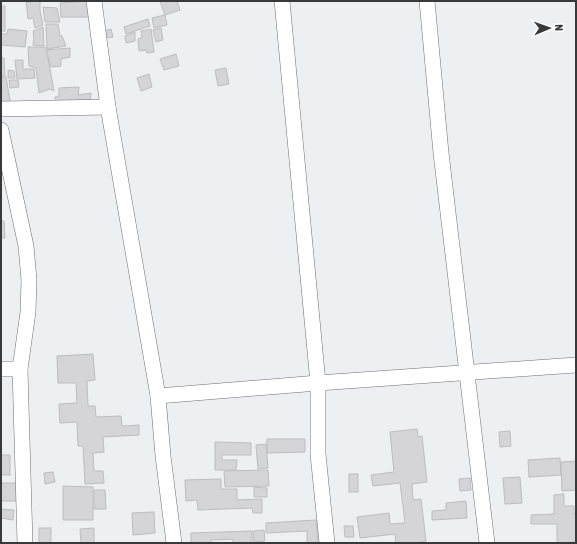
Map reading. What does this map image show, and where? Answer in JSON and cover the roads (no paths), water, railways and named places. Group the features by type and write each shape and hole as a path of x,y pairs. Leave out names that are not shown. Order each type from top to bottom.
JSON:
{"street":[{"path":"94,1 108,107 158,396 163,456 174,543"},
{"path":"282,1 318,383 318,454 327,543"},
{"path":"427,1 441,153 487,543"},
{"path":"1,109 108,107"},
{"path":"1,130 26,246 28,280 28,312 20,369 25,543"},
{"path":"158,396 576,365"},
{"path":"1,369 20,369"}]}
